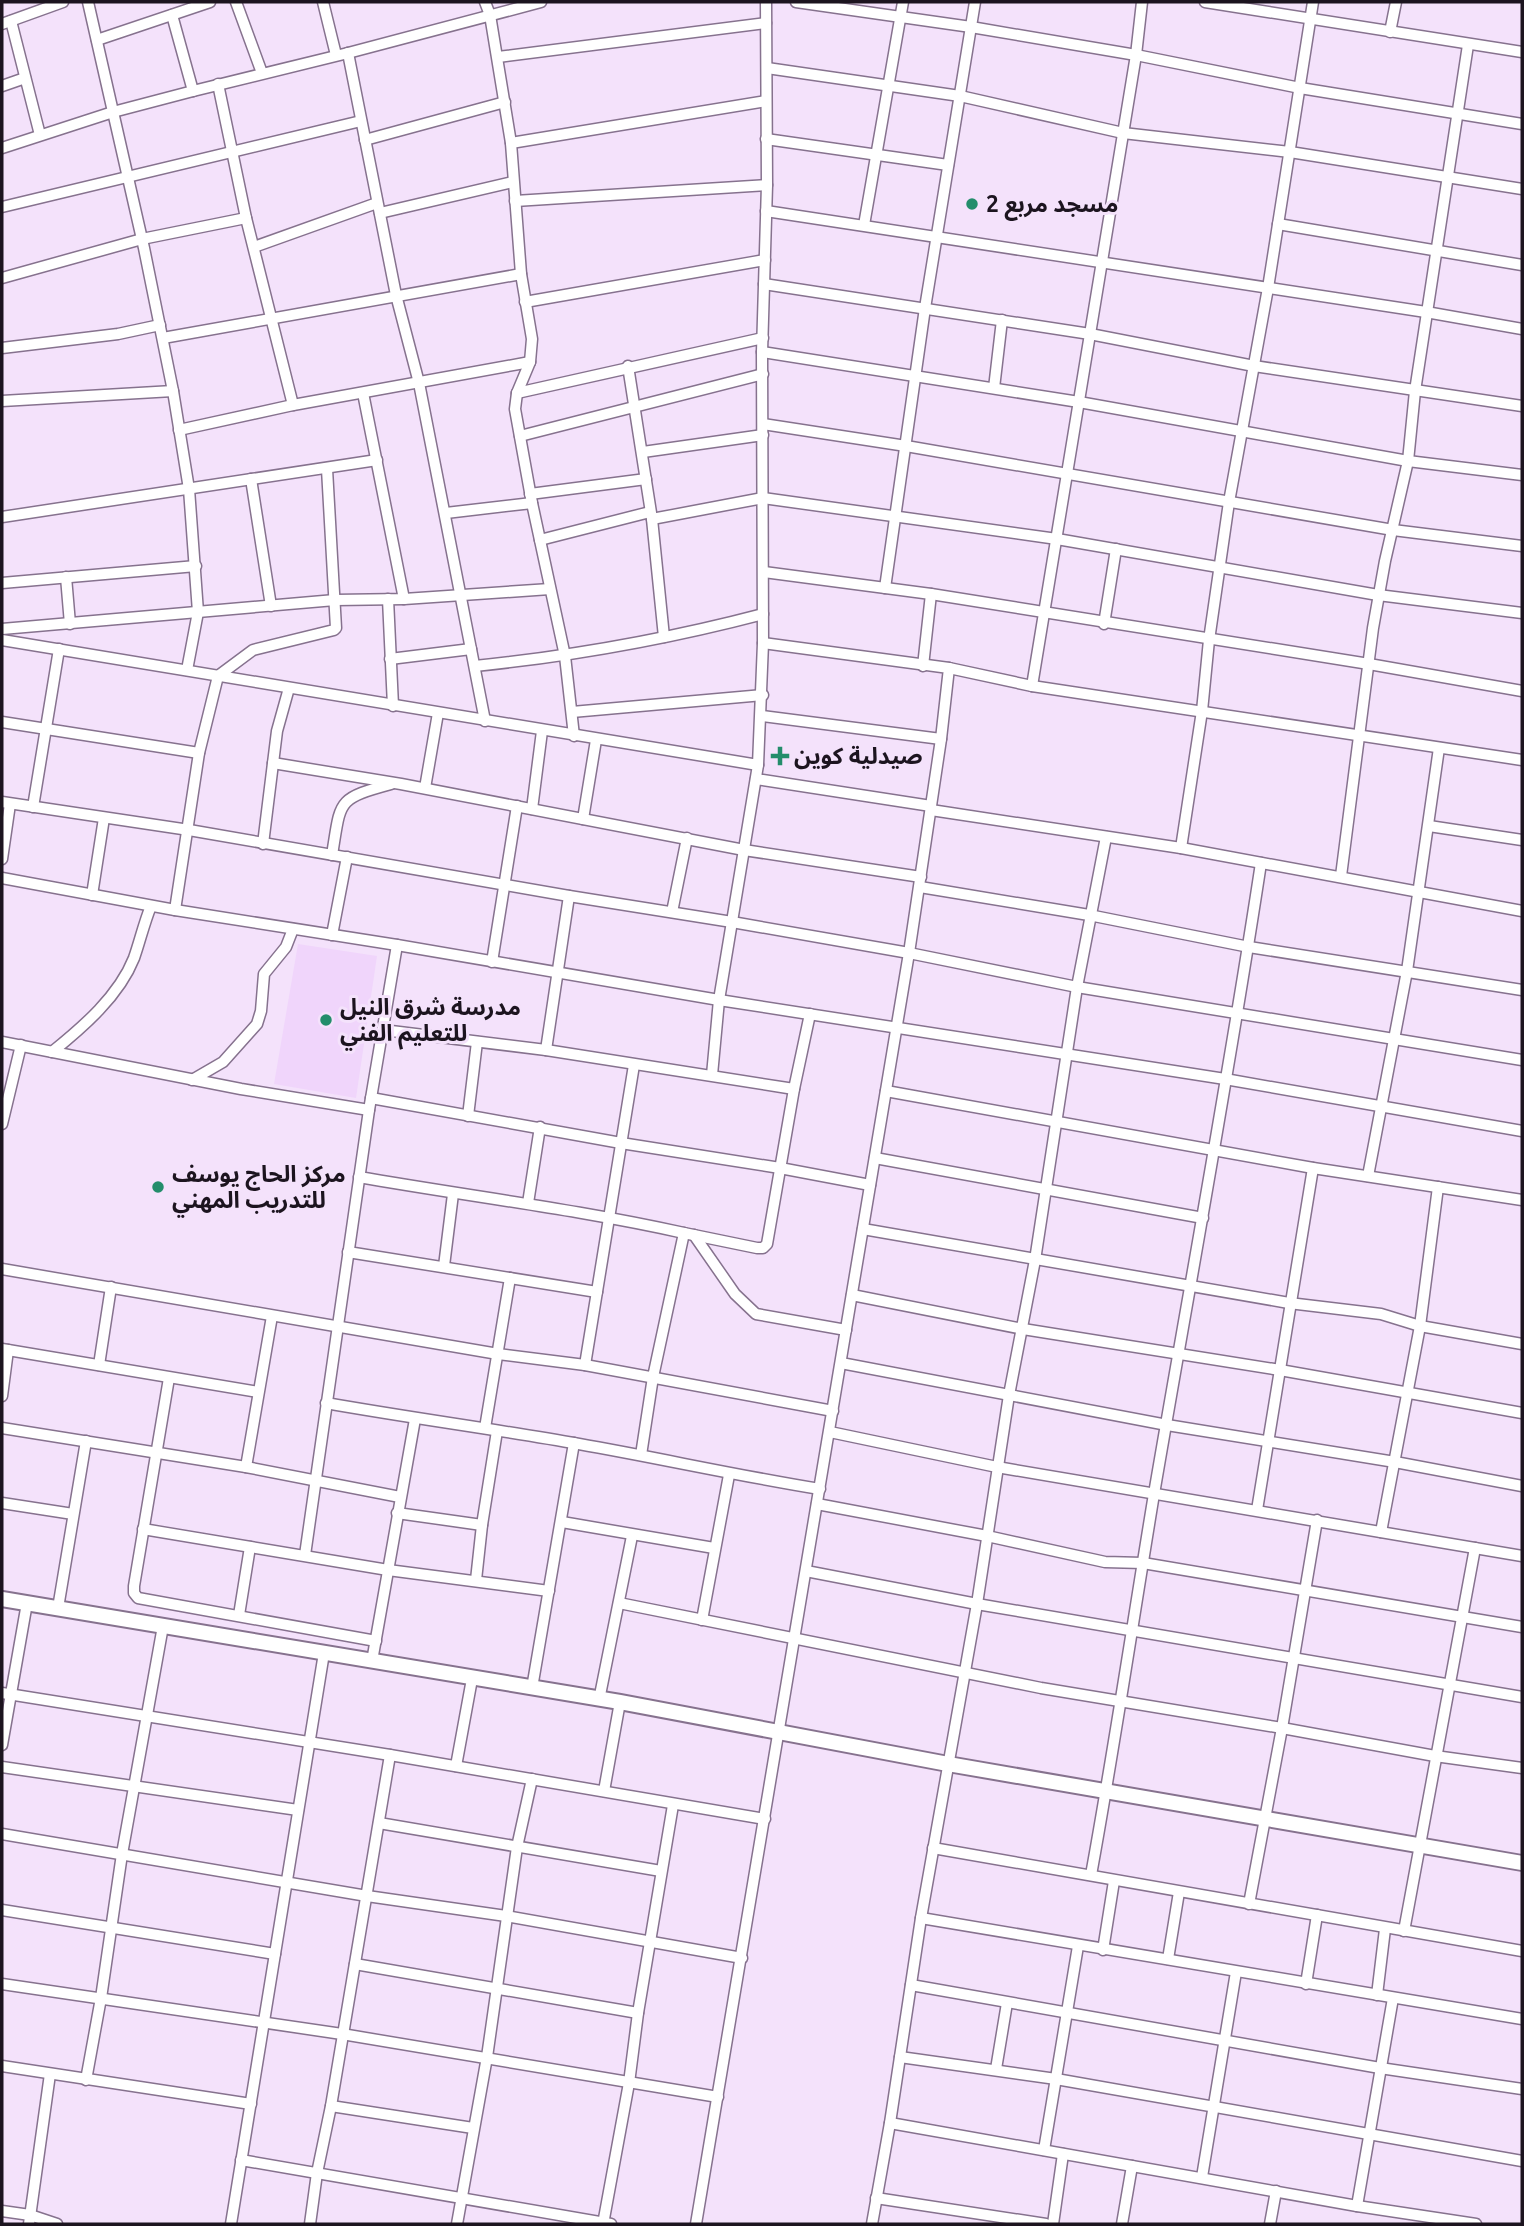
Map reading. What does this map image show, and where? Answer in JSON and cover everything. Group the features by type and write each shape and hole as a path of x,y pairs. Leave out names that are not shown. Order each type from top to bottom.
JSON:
{"street":[{"path":"40,135 25,78 6,23 62,2"},
{"path":"88,2 163,338 189,489 198,611 187,670"},
{"path":"97,40 210,2"},
{"path":"236,2 262,74"},
{"path":"323,2 336,55"},
{"path":"485,2 498,57 511,143 521,274 532,339 530,362 517,393 515,409 565,656 574,736"},
{"path":"2,148 113,112 541,2"},
{"path":"712,1075 719,1000 756,779 762,716 766,2"},
{"path":"796,2 971,27 1136,55 1300,88 1522,124"},
{"path":"864,225 903,2"},
{"path":"885,588 925,308 975,2"},
{"path":"1032,686 1136,55 1142,2"},
{"path":"1205,2 1522,52"},
{"path":"1181,848 1229,502 1269,288 1313,2"},
{"path":"1390,32 1396,2"},
{"path":"172,15 193,91"},
{"path":"498,57 766,23"},
{"path":"1341,876 1378,595 1408,461 1426,312 1468,45"},
{"path":"348,53 396,295 419,383 446,513 485,721"},
{"path":"767,68 960,96 1123,133 1290,152 1522,189"},
{"path":"2,86 25,78"},
{"path":"218,84 246,218 293,405"},
{"path":"511,143 766,101"},
{"path":"365,139 505,102"},
{"path":"2,207 361,121"},
{"path":"766,139 948,165"},
{"path":"254,247 379,208 513,182"},
{"path":"515,201 767,185"},
{"path":"766,211 1522,329"},
{"path":"2,278 142,239 246,218"},
{"path":"1279,224 1522,265"},
{"path":"526,302 765,260"},
{"path":"163,338 521,274"},
{"path":"764,284 1090,334 1254,366 1522,406"},
{"path":"994,388 1002,320"},
{"path":"2,348 118,334 160,325"},
{"path":"517,393 628,366 763,338"},
{"path":"762,352 1079,402 1408,461 1522,475"},
{"path":"179,430 293,405 530,362"},
{"path":"628,366 643,452 664,637"},
{"path":"520,436 763,374"},
{"path":"2,401 173,391"},
{"path":"363,393 404,599"},
{"path":"643,452 763,430 906,446 1393,530 1522,546"},
{"path":"2,517 377,460"},
{"path":"175,910 199,753 218,676 253,650 334,631 337,626 327,469"},
{"path":"251,478 271,606"},
{"path":"446,513 646,479"},
{"path":"540,540 651,516 763,498 1057,539 1378,595 1522,613"},
{"path":"1104,624 1116,550"},
{"path":"2,583 196,566"},
{"path":"764,572 931,594 1522,691"},
{"path":"66,577 70,624"},
{"path":"2,629 335,600 404,599 550,589"},
{"path":"923,666 931,594"},
{"path":"388,599 393,706"},
{"path":"475,667 565,656 763,614"},
{"path":"2,640 758,765"},
{"path":"763,643 948,668 1032,686 1522,760"},
{"path":"33,807 59,649"},
{"path":"390,659 471,649"},
{"path":"696,2224 909,953 942,739 948,668"},
{"path":"263,844 277,731 289,688"},
{"path":"572,712 763,695"},
{"path":"425,788 439,713"},
{"path":"762,716 942,739"},
{"path":"2,722 199,753"},
{"path":"532,809 542,731"},
{"path":"583,819 596,740"},
{"path":"1368,1176 1407,971 1439,748"},
{"path":"273,763 425,788 1248,947 1522,990"},
{"path":"756,779 1181,848 1522,911"},
{"path":"331,855 340,811 346,802 357,793 395,783"},
{"path":"2,859 6,803 189,830 569,897 732,922 1237,1014 1522,1060"},
{"path":"492,962 517,806"},
{"path":"92,895 104,818"},
{"path":"1429,825 1522,840"},
{"path":"872,2224 921,1918 977,1604 1009,1395 1035,1260 1077,986 1106,837"},
{"path":"672,912 687,838"},
{"path":"332,935 347,857"},
{"path":"1091,1875 1123,1700 1154,1493 1215,1150 1261,863"},
{"path":"2,878 150,906 719,1000 1225,1079 1522,1131"},
{"path":"547,1050 569,897"},
{"path":"52,1052 82,1027 115,989 134,958 150,906"},
{"path":"192,1080 223,1062 257,1024 261,1012 264,974 286,947 293,929"},
{"path":"304,1555 369,1110 397,945"},
{"path":"359,1177 453,1194 610,1216 763,1248 767,1244 810,1014"},
{"path":"383,1030 547,1050 794,1089"},
{"path":"2,1042 192,1080 369,1110"},
{"path":"468,1116 477,1042"},
{"path":"2,1125 21,1045"},
{"path":"585,1365 634,1065"},
{"path":"886,1091 1313,1168 1522,1200"},
{"path":"371,1098 870,1185"},
{"path":"528,1203 540,1127"},
{"path":"874,1158 1203,1218"},
{"path":"1256,1510 1313,1168"},
{"path":"1381,1532 1420,1326 1438,1187"},
{"path":"444,1266 453,1194"},
{"path":"863,1228 1289,1303 1381,1314 1420,1326 1522,1344"},
{"path":"689,1234 735,1294 756,1314 846,1330"},
{"path":"641,1455 653,1377 689,1234"},
{"path":"348,1252 597,1292"},
{"path":"2,1269 272,1317 498,1354 585,1365 833,1411"},
{"path":"485,1428 510,1278"},
{"path":"99,1365 111,1287"},
{"path":"852,1295 1023,1329 1280,1370 1522,1413"},
{"path":"246,1467 272,1317"},
{"path":"2,1396 5,1350 258,1392"},
{"path":"841,1363 1167,1425 1395,1462 1522,1486"},
{"path":"169,1378 134,1593 138,1598 376,1640"},
{"path":"326,1403 574,1443 729,1475 820,1489"},
{"path":"372,1661 415,1419"},
{"path":"2,1428 246,1467 400,1497"},
{"path":"476,1580 497,1431"},
{"path":"830,1432 997,1467 1522,1556"},
{"path":"58,1608 86,1441"},
{"path":"532,1688 574,1443"},
{"path":"702,1620 729,1475"},
{"path":"2,1503 73,1514"},
{"path":"817,1504 987,1536 1105,1562 1143,1563 1522,1627"},
{"path":"397,1513 482,1525"},
{"path":"1249,1904 1317,1520"},
{"path":"562,1521 715,1548"},
{"path":"143,1529 388,1570 550,1591"},
{"path":"599,1700 632,1535"},
{"path":"239,1615 250,1547"},
{"path":"1404,1931 1475,1548"},
{"path":"806,1571 977,1604 1522,1697"},
{"path":"2,1599 620,1702 948,1765 1522,1863"},
{"path":"2,1745 6,1694 27,1603"},
{"path":"619,1603 1041,1688 1282,1727 1435,1756 1522,1768"},
{"path":"86,2080 122,1854 163,1626"},
{"path":"231,2224 324,1653"},
{"path":"456,1766 472,1679"},
{"path":"6,1694 390,1755 765,1819"},
{"path":"604,1791 620,1702"},
{"path":"310,2224 390,1755"},
{"path":"2,1767 298,1810"},
{"path":"457,2224 487,2057 517,1847 532,1779"},
{"path":"242,2160 606,2224 673,1805"},
{"path":"379,1823 661,1871"},
{"path":"2,1834 367,1896 506,1916 742,1958"},
{"path":"933,1848 1522,1951"},
{"path":"1103,1950 1114,1881"},
{"path":"1168,1959 1179,1892"},
{"path":"2,1910 275,1954"},
{"path":"1306,1983 1317,1915"},
{"path":"921,1918 1522,2019"},
{"path":"1377,1995 1385,1929"},
{"path":"1044,2150 1078,1946"},
{"path":"355,1964 638,2013"},
{"path":"1202,2177 1236,1972"},
{"path":"2,1984 342,2034 718,2097"},
{"path":"911,1985 1380,2068 1522,2090"},
{"path":"1357,2206 1393,1998"},
{"path":"996,2069 1007,2003"},
{"path":"900,2057 1056,2079 1522,2161"},
{"path":"2,2066 251,2104"},
{"path":"30,2220 50,2074"},
{"path":"331,2106 473,2128"},
{"path":"890,2123 1357,2206 1476,2224"},
{"path":"1052,2224 1063,2154"},
{"path":"1122,2224 1132,2166"},
{"path":"1270,2224 1276,2191"},
{"path":"876,2198 1046,2224"},
{"path":"2,2211 30,2220 57,2224"}],"shaded area":[{"name":"مدرسة شرق النيل للتعليم الفني","path":"298,944 377,956 356,1098 274,1084"}],"place":[{"name":"مسجد مربع 2","path":"972,204"},
{"name":"صيدلية كوين","path":"780,756"},
{"name":"مدرسة شرق النيل للتعليم الفني","path":"326,1020"},
{"name":"مركز الحاج يوسف للتدريب المهني","path":"158,1187"}]}
